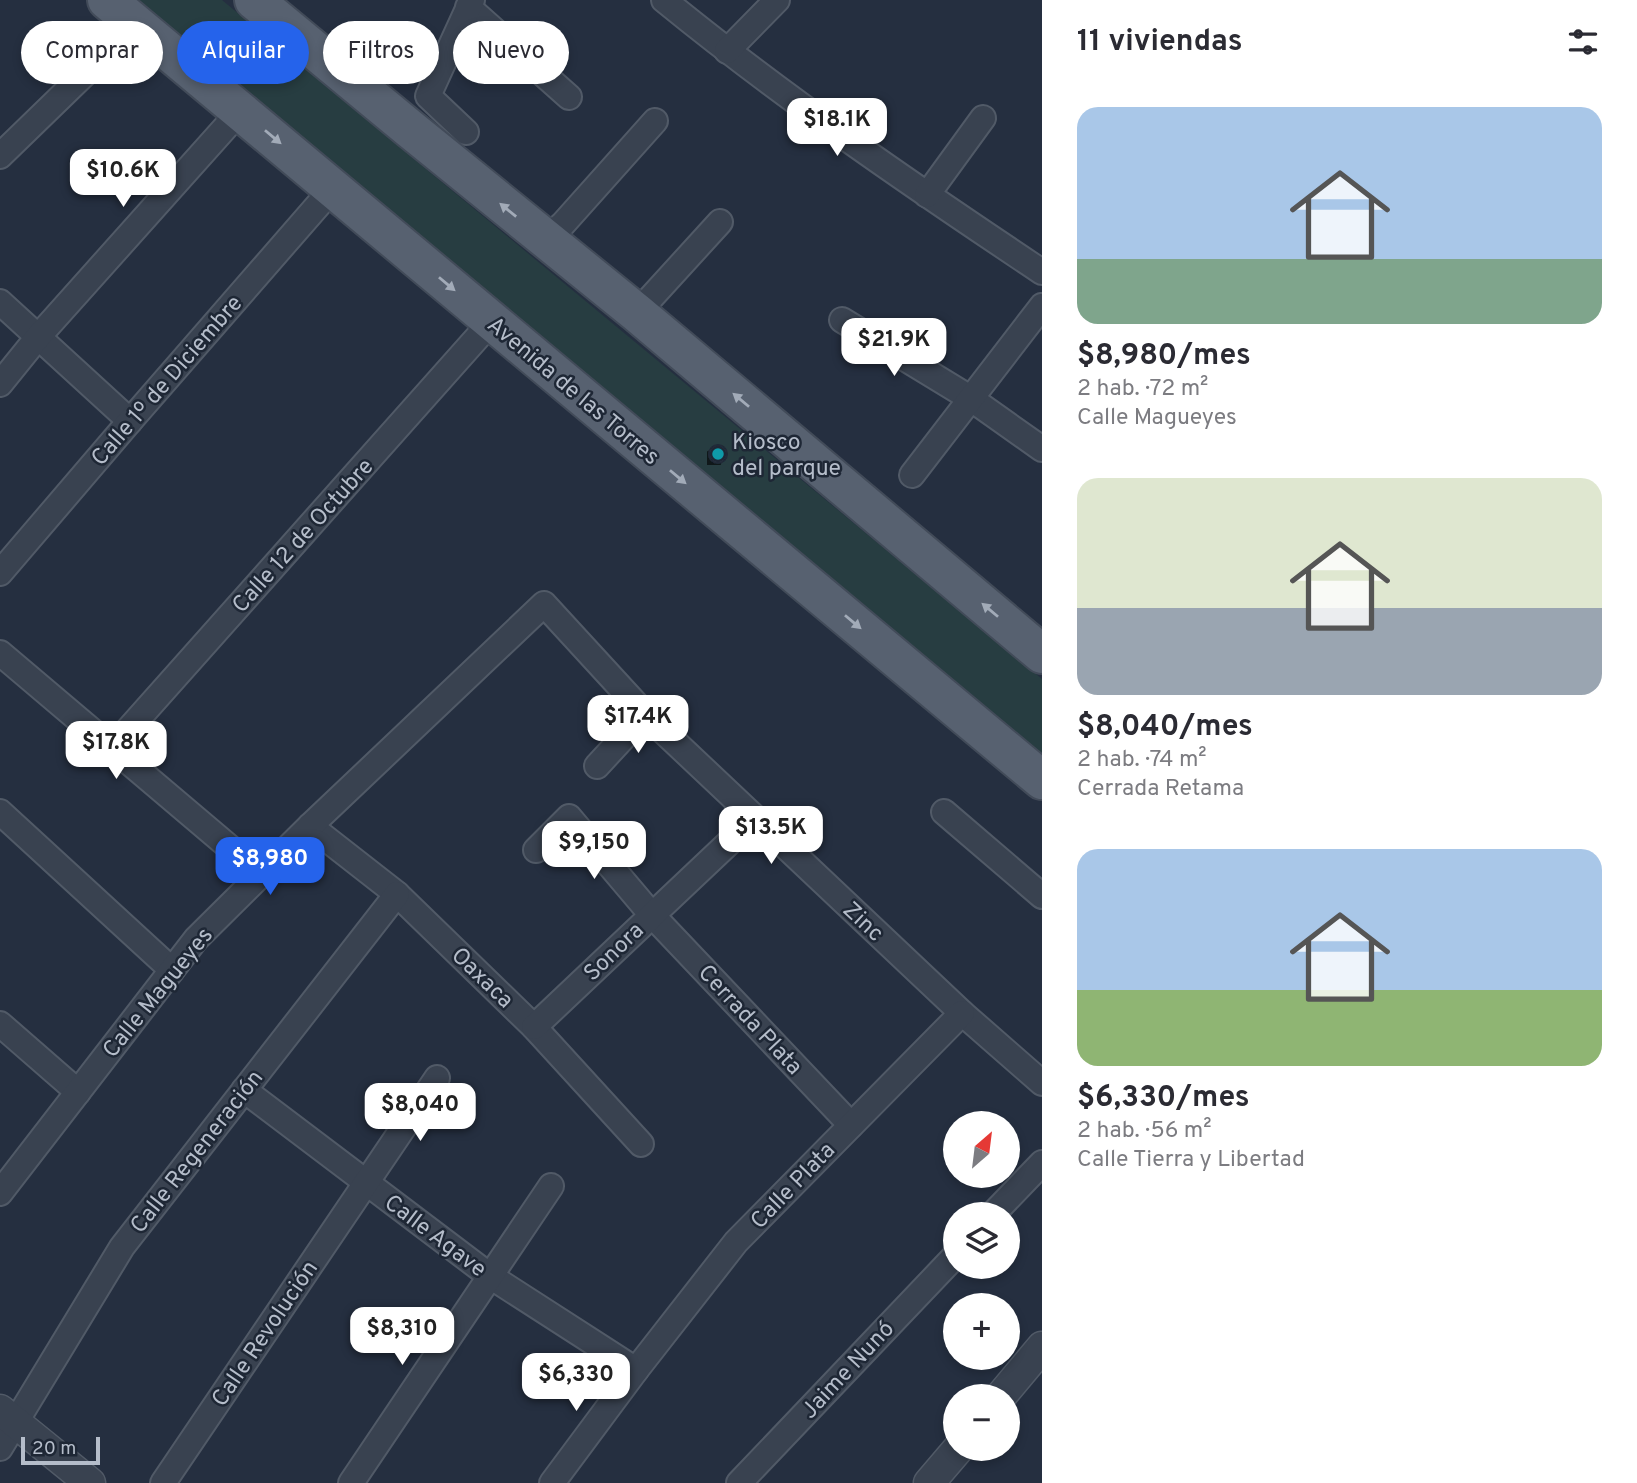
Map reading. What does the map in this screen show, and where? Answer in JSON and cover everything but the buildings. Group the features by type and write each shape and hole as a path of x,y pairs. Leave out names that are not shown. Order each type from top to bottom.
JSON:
{"main road":[{"name":"Avenida de las Torres","path":"107,0 132,21"},
{"path":"254,0 637,313 1042,654"},
{"name":"Avenida de las Torres","path":"163,46 1042,780"}],"street":[{"path":"664,0 727,51 927,195 1042,272"},
{"path":"727,51 777,0"},
{"path":"466,132 428,96 470,4 569,97"},
{"path":"0,156 74,84"},
{"path":"0,384 38,337 241,110"},
{"path":"927,195 983,118"},
{"path":"545,240 563,224 655,121"},
{"name":"Calle 1º de Diciembre","path":"0,573 332,188"},
{"path":"637,313 720,222"},
{"path":"0,302 130,421"},
{"path":"912,475 1042,306"},
{"path":"842,320 970,398 1042,449"},
{"name":"Calle 12 de Octubre","path":"112,748 492,321"},
{"name":"Zinc","path":"544,604 645,714 962,1013 1042,1083"},
{"name":"Calle Magueyes","path":"0,1193 196,939 310,826 544,604"},
{"path":"0,653 261,874"},
{"path":"597,766 645,714"},
{"path":"944,811 1042,897"},
{"path":"0,812 172,970"},
{"name":"Cerrada Plata","path":"536,850 569,817 652,914 851,1125"},
{"name":"Sonora","path":"534,1027 754,818"},
{"name":"Oaxaca","path":"310,826 397,894 534,1027 641,1144"},
{"name":"Calle Regeneración","path":"5,1427 122,1247 397,894"},
{"name":"Calle Plata","path":"552,1483 736,1242 962,1013"},
{"path":"0,1024 78,1092"},
{"name":"Calle Revolución","path":"163,1483 437,1078"},
{"name":"Calle Agave","path":"244,1090 490,1276 636,1370"},
{"path":"1005,1202 1042,1163"},
{"path":"351,1483 551,1186"},
{"name":"Jaime Nunó","path":"739,1483 943,1269"},
{"path":"1011,1384 1042,1347"},
{"path":"5,1427 89,1483"},
{"path":"929,1483 948,1461"}],"green space":[{"path":"120,0 222,0 247,21 177,21 177,48 163,36 163,21 145,21"},
{"path":"309,72 1042,679 1042,770 221,84 309,84"}],"place":[{"name":"Kiosco del parque","path":"718,454"}]}
